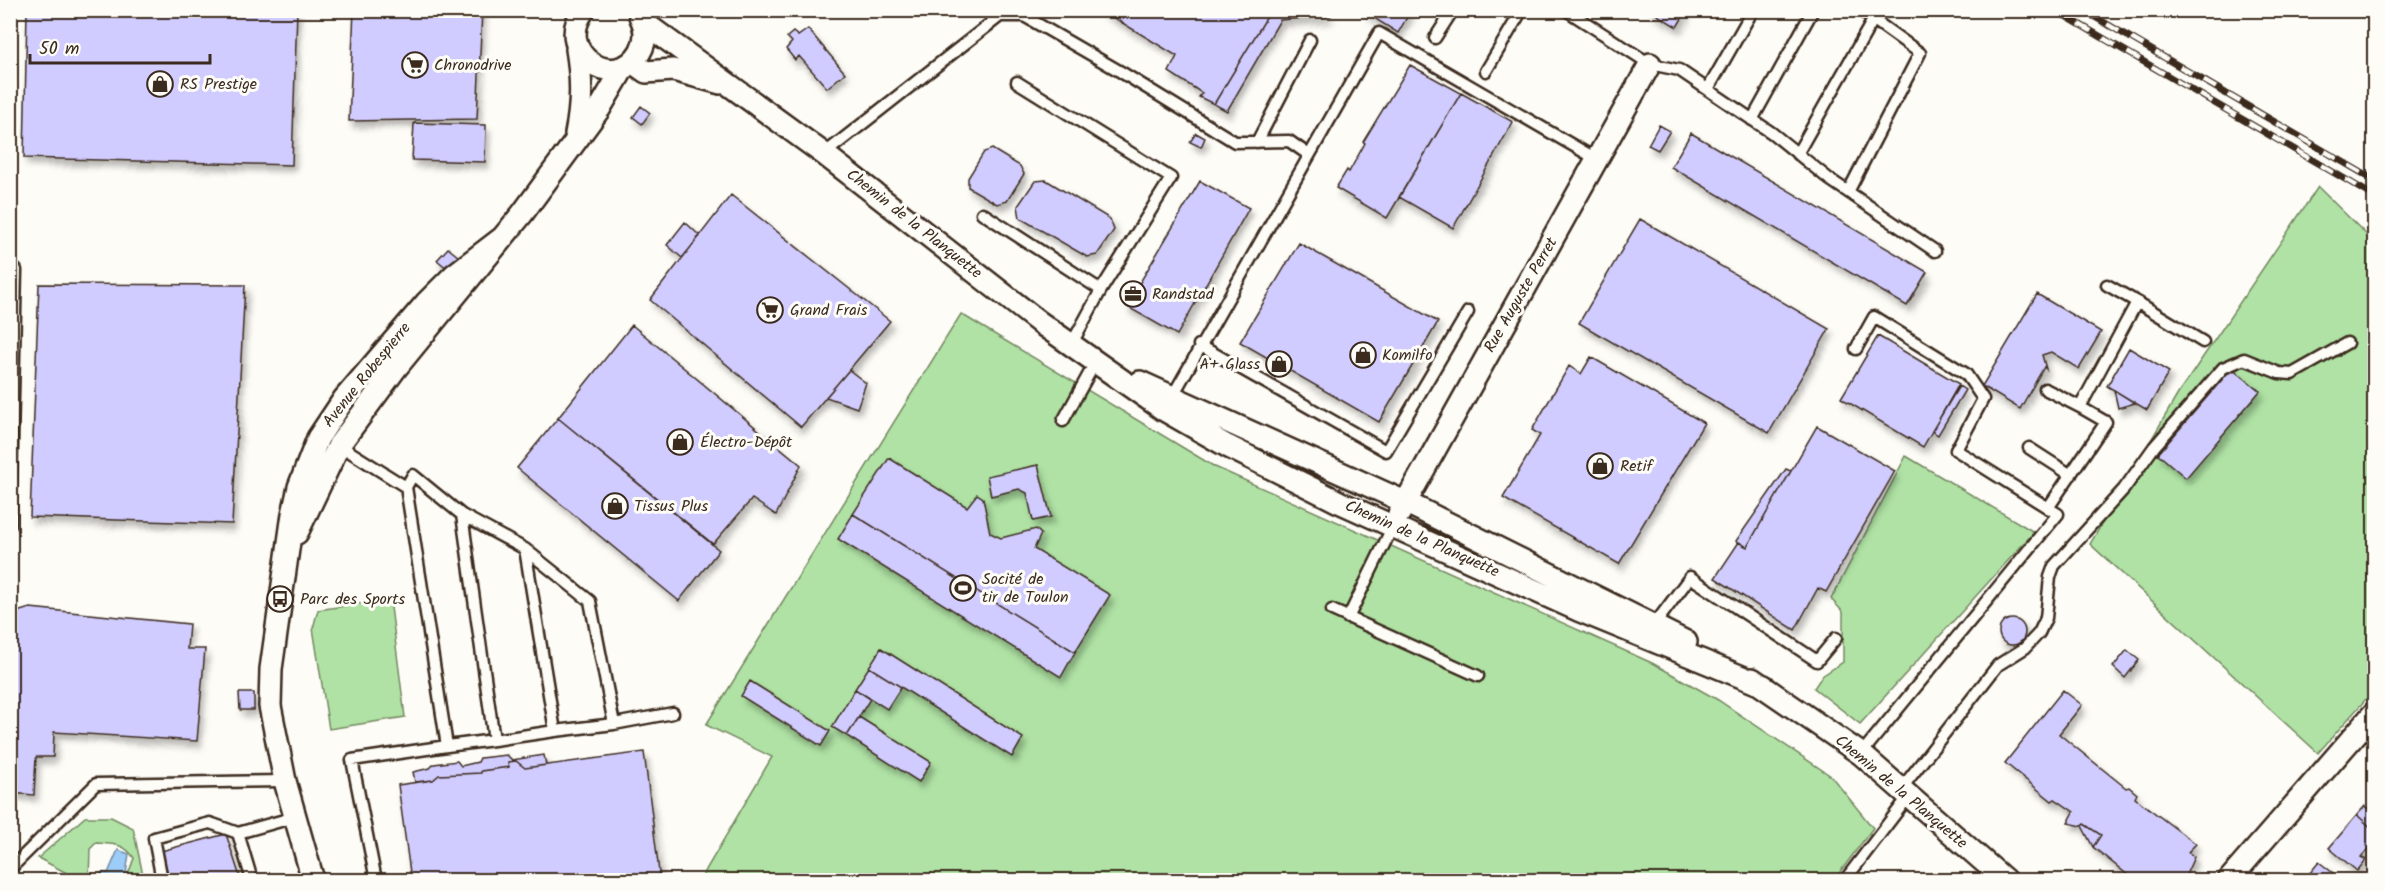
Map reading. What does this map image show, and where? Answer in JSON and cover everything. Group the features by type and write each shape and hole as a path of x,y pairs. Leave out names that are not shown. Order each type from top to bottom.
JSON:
{"street":[{"path":"576,44 575,33 583,11"},
{"name":"Chemin de la Planquette","path":"639,16 824,154 1071,345 1130,388 1227,446 1393,526 1578,610 1764,686"},
{"name":"Avenue Robespierre","path":"290,547 339,445 365,408 463,290 522,214 600,108 628,64 643,48 645,39 639,16"},
{"name":"Chemin de la Planquette","path":"576,44 590,63 613,69 628,64 646,72 673,70 732,87"},
{"name":"Avenue Robespierre","path":"576,44 583,81 576,138"},
{"name":"Rue Auguste Perret","path":"1393,526 1650,64"},
{"name":"Avenue Robespierre","path":"313,880 285,781 270,706 271,669 293,514 310,457 344,399 426,303 455,274 502,238"},
{"name":"Chemin de la Planquette","path":"1096,361 1405,502 1655,624 1764,686 1861,754 2005,880"},
{"path":"2229,880 2374,713"}],"lane":[{"path":"1435,38 1453,10"},
{"path":"1486,71 1522,10"},
{"path":"1566,10 1650,64 1679,70 1752,120 1848,192 1935,251"},
{"path":"1708,89 1753,10"},
{"path":"1752,120 1813,10"},
{"path":"1848,192 1920,53 1860,10"},
{"path":"824,154 1000,16 1024,16 1121,72 1234,142 1289,141 1309,155"},
{"path":"1797,154 1873,20"},
{"path":"1172,397 1199,345 1379,33 1598,160"},
{"path":"1257,142 1310,40"},
{"path":"1017,82 1171,178 1101,290 1071,345"},
{"path":"982,213 1101,290"},
{"path":"10,525 16,270"},
{"path":"2108,285 2203,342"},
{"path":"2080,406 2137,302"},
{"path":"1199,345 1386,451 1468,312"},
{"path":"1856,349 1874,317 1966,374 1983,399 1956,450 2058,514 1861,754"},
{"path":"1845,880 1998,665 2025,648 2038,633 2046,618 2050,577 2054,566 2124,489 2154,447 2223,368 2244,359 2278,373 2292,374 2347,343"},
{"path":"1062,421 1096,361"},
{"path":"2045,389 2106,422 2048,508"},
{"path":"339,445 406,487"},
{"path":"2029,448 2071,475"},
{"path":"447,746 406,487 413,475 462,515 525,549 590,601 614,724"},
{"path":"462,515 494,740"},
{"path":"1348,618 1393,526"},
{"path":"525,549 555,731"},
{"path":"1655,624 1690,577 1817,661 1836,638"},
{"path":"1332,610 1478,676"},
{"path":"376,880 352,760 614,724 673,713"},
{"path":"10,869 96,784 285,781"},
{"path":"162,880 154,838 210,823 237,833 295,817"},
{"path":"237,833 252,880"}],"green space":[{"path":"2318,187 2374,242 2374,690 2318,753 2090,544 2178,394"},
{"path":"961,314 1215,467 1652,663 1718,700 1831,776 1873,828 1834,880 700,880 772,757 706,725"},
{"path":"1906,456 2034,532 1860,724 1814,688 1822,676 1843,662 1843,612 1831,599"},
{"path":"390,599 405,717 329,729 313,628 318,610"},
{"path":"85,817 111,817 133,828 144,880 126,880 134,858 126,849 113,844 96,843 90,849 89,880 80,880 38,858"}],"water":[{"path":"118,850 129,854 125,880 99,880 101,873 108,873"}],"building":[{"name":"RS Prestige","path":"27,10 297,10 292,165 24,158"},
{"name":"Chronodrive","path":"354,10 482,10 477,119 349,121"},
{"path":"1101,10 1271,10 1214,104 1199,97 1202,93 1169,72 1177,56"},
{"path":"1271,10 1321,10 1330,16 1280,20 1227,111 1214,104"},
{"path":"1367,10 1411,10 1398,33 1366,13"},
{"path":"1649,10 1687,10 1677,27"},
{"path":"808,29 845,73 827,88 799,56 795,60 786,49 792,42 787,37 793,32 798,36"},
{"path":"1410,65 1461,93 1387,218 1336,188 1347,170 1349,172 1365,143 1363,142"},
{"path":"1461,93 1513,122 1453,228 1399,197"},
{"path":"641,106 650,113 642,124 633,117"},
{"path":"414,123 486,125 485,162 412,160"},
{"path":"1659,125 1670,131 1658,150 1648,145"},
{"path":"1196,133 1205,138 1201,147 1190,142"},
{"path":"1691,133 1927,272 1907,306 1671,167"},
{"path":"992,149 1020,166 1024,174 1007,201 997,204 968,187 968,178 984,152"},
{"path":"1046,180 1110,219 1114,230 1097,255 1087,257 1020,218 1018,206 1035,181"},
{"path":"1200,181 1249,208 1177,335 1126,306"},
{"name":"Grand Frais","path":"731,195 890,321 801,427 650,300"},
{"path":"1640,219 1829,329 1769,433 1579,323"},
{"path":"685,222 700,236 682,258 667,245"},
{"path":"1299,243 1438,322 1379,422 1240,342"},
{"path":"448,248 459,257 449,270 437,260"},
{"path":"39,284 245,285 232,524 30,517"},
{"path":"2037,294 2101,332 2079,369 2051,352 2042,355 2046,369 2044,367 2020,409 1982,386"},
{"name":"Électro-Dépôt","path":"632,325 801,465 776,515 752,499 713,544 558,418"},
{"path":"1878,336 1959,384 1923,447 1841,398"},
{"path":"2129,348 2169,372 2147,410 2107,386"},
{"name":"Retif","path":"1591,357 1704,423 1619,564 1503,498 1540,435 1532,430 1569,366 1581,374"},
{"path":"2232,368 2260,391 2186,478 2158,454"},
{"path":"849,370 866,383 857,408 826,397"},
{"path":"1959,386 1965,390 1938,435 1932,431"},
{"path":"2114,390 2135,403 2118,408"},
{"name":"Tissus Plus","path":"558,418 719,550 679,601 517,468"},
{"path":"1817,426 1895,471 1826,592 1818,588 1795,630 1715,578 1739,542 1747,547"},
{"path":"889,458 967,507 977,494 983,498 990,533 1001,538 1036,529 1041,534 1034,549 1110,595 1075,652 853,514"},
{"path":"1038,465 1051,517 1033,521 1027,493 1019,489 991,496 987,476"},
{"path":"1786,469 1791,471 1747,547 1736,541"},
{"path":"853,514 1075,652 1061,677 838,539"},
{"path":"30,608 189,624 187,649 205,649 197,741 54,732 53,757 36,757 34,795 10,793 10,614"},
{"path":"2012,619 2021,623 2025,632 2021,641 2012,645 2003,641 1999,632 2003,623"},
{"path":"881,648 1023,738 1012,757 869,667"},
{"path":"2127,650 2139,660 2125,678 2113,667"},
{"path":"869,667 901,687 887,709 855,689"},
{"path":"750,681 830,731 821,746 741,696"},
{"path":"855,689 870,699 847,736 832,727"},
{"path":"2063,690 2082,705 2059,734 2126,788 2129,787 2137,794 2135,798 2196,844 2188,852 2194,857 2185,877 2177,880 2134,880 2093,847 2101,835 2084,824 2082,826 2068,823 2074,812 2055,799 2052,801 2005,763"},
{"path":"239,693 254,693 254,710 240,710"},
{"path":"859,717 931,762 919,782 847,736"},
{"path":"644,752 660,880 411,880 398,785 433,780 439,775 481,773 481,771 509,767 508,762 516,761 525,768"},
{"path":"507,755 512,760 544,755 546,765 525,768 516,761 508,762 509,767 481,771 481,773 439,775 433,780 415,782 413,772 430,768 434,764 457,761 461,766 478,762 480,758"},
{"path":"2365,806 2374,814 2374,830 2357,815"},
{"path":"2357,815 2374,830 2374,842 2361,857 2366,860 2357,871 2329,848"},
{"path":"2084,824 2101,835 2093,847 2082,826"},
{"path":"226,834 241,880 170,880 161,851"},
{"path":"2319,862 2342,880 2304,880"}],"railway":[{"path":"2055,10 2374,196"},
{"path":"2083,10 2374,180"}],"place":[{"name":"Chronodrive","path":"415,65"},
{"name":"RS Prestige","path":"160,84"},
{"name":"Randstad","path":"1133,294"},
{"name":"Grand Frais","path":"770,310"},
{"name":"Komilfo","path":"1363,355"},
{"name":"A+ Glass","path":"1279,364"},
{"name":"Électro-Dépôt","path":"680,442"},
{"name":"Retif","path":"1600,466"},
{"name":"Tissus Plus","path":"615,506"},
{"name":"Socité de tir de Toulon","path":"963,588"},
{"name":"Parc des Sports","path":"280,599"}]}
